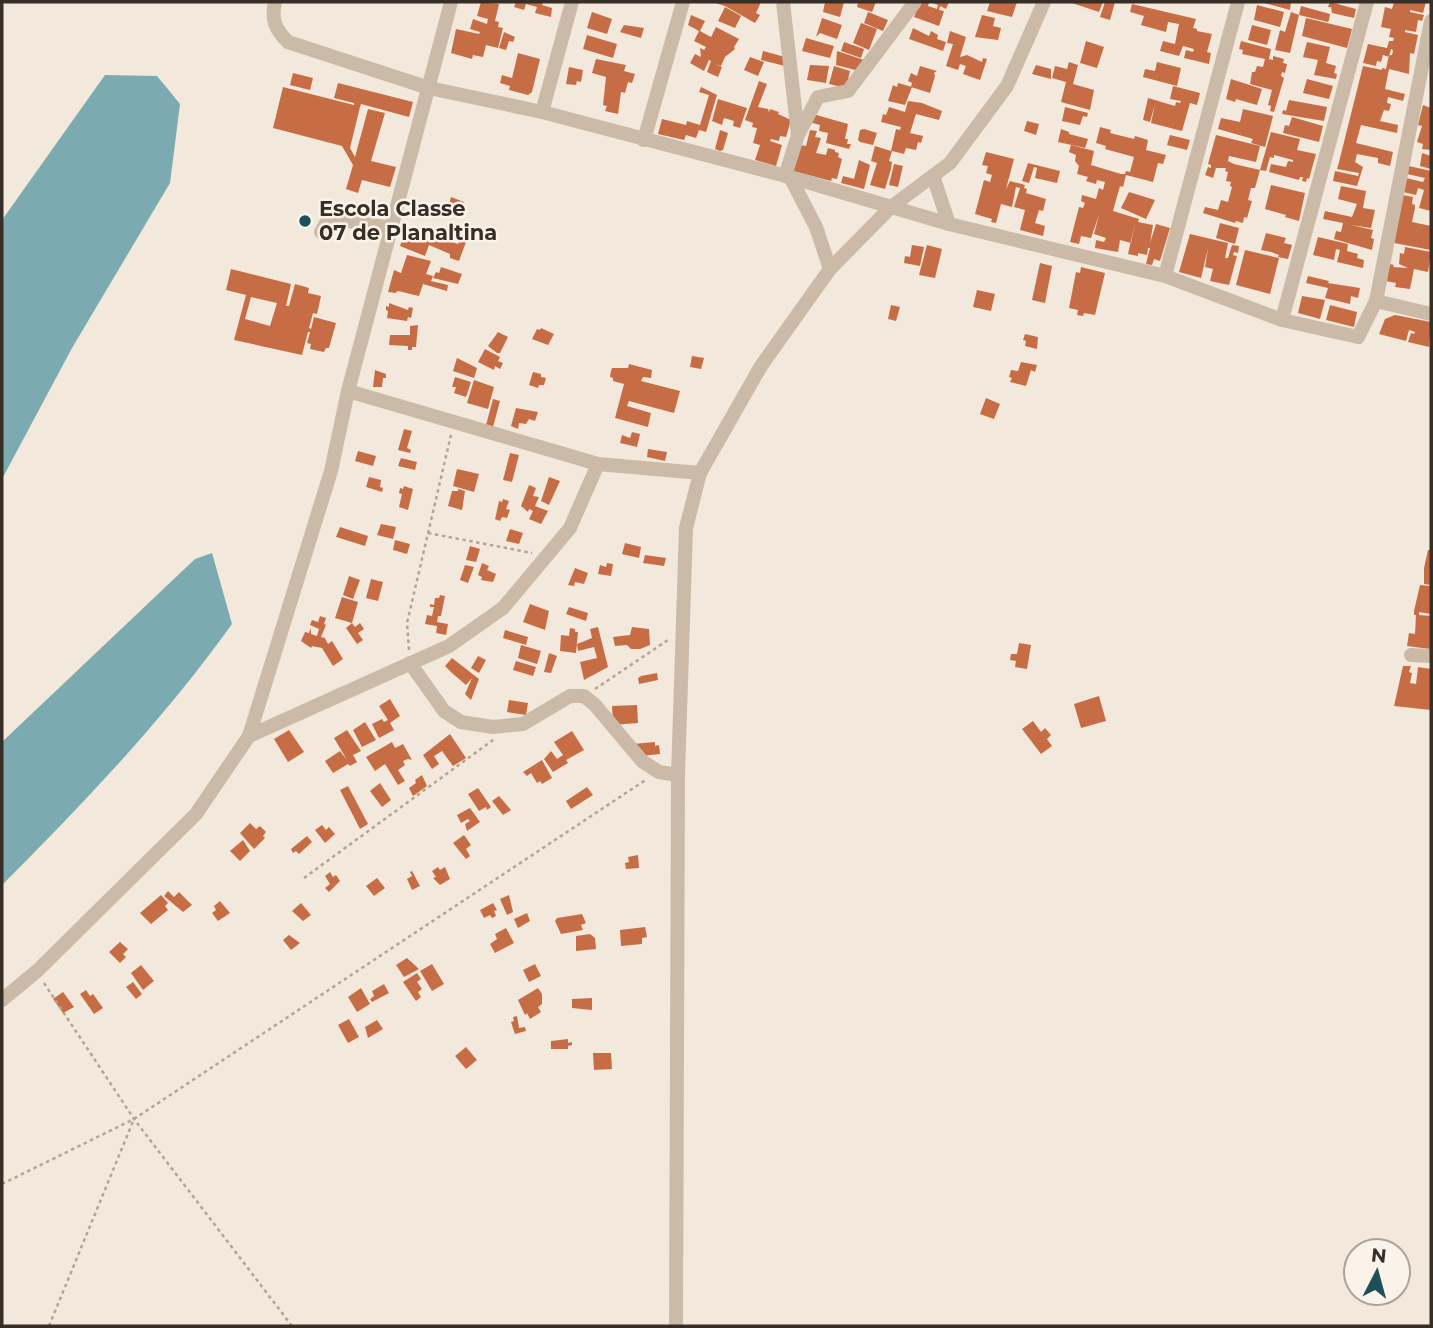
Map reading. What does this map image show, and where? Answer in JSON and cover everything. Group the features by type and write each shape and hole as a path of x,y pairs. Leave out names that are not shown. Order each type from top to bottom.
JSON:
{"street":[{"path":"275,2 272,14 276,29 288,42 429,88 542,112 787,177 949,224 1165,276 1282,320 1358,337 1376,301 1431,21"},
{"path":"2,1000 37,971 196,814 249,736 331,471 348,391 451,2"},
{"path":"542,112 572,2"},
{"path":"644,140 683,2"},
{"path":"783,2 798,135"},
{"path":"831,269 816,227 787,177 798,135 818,97 848,92 915,2"},
{"path":"676,1326 678,775 686,528 700,473 761,366 831,269 891,207 950,163 1007,86 1044,2"},
{"path":"1165,276 1238,2"},
{"path":"1282,320 1367,2"},
{"path":"933,176 949,224"},
{"path":"321,232 329,218 391,228"},
{"path":"1376,301 1431,311"},
{"path":"348,391 598,464 700,473"},
{"path":"249,736 449,646 503,608 570,528 598,464"},
{"path":"1411,655 1431,656"},
{"path":"410,663 444,711 461,722 493,727 523,724 570,696 583,696 595,705 642,761 659,772 678,775"}],"path":[{"path":"410,663 407,623 454,421"},
{"path":"428,533 547,556"},
{"path":"583,696 683,631"},
{"path":"304,878 512,725"},
{"path":"2,1184 134,1119 659,772"},
{"path":"37,971 134,1119 292,1326"},
{"path":"49,1326 134,1119"}],"water":[{"path":"105,75 157,76 180,104 170,183 72,348 2,479 2,220"},
{"path":"212,553 232,624 151,727 2,885 2,742 195,559"}],"building":[{"path":"481,2 499,4 495,21 499,22 498,27 503,28 498,48 486,45 483,57 473,55 472,59 451,53 456,29 479,34 480,32 470,29 473,19 487,24 488,19 477,16"},
{"path":"516,2 543,2 542,5 552,8 551,17 535,13 537,7 526,4 524,10 514,7"},
{"path":"712,2 761,2 756,13 760,15 755,23 725,6"},
{"path":"825,2 844,2 840,17 823,12"},
{"path":"858,2 876,2 872,12 857,7"},
{"path":"920,2 929,2 928,6 937,9 938,5 930,2 949,2 946,9 940,6 939,10 944,11 939,26 914,17"},
{"path":"990,2 1017,2 1012,17 987,11"},
{"path":"1069,2 1103,2 1099,12"},
{"path":"1105,2 1115,2 1110,20 1100,17"},
{"path":"1261,2 1291,2 1290,10"},
{"path":"1330,2 1356,9 1354,18 1332,13 1331,7 1328,7"},
{"path":"1394,2 1426,2 1423,13 1410,10 1424,15 1422,21 1418,20 1416,32 1405,30 1418,35 1414,54 1410,53 1409,74 1389,69 1385,89 1405,94 1403,101 1388,97 1387,103 1391,104 1389,111 1384,110 1380,121 1398,125 1397,133 1361,125 1356,143 1393,152 1390,166 1378,163 1378,158 1357,154 1355,162 1363,167 1357,186 1333,181 1335,171 1358,176 1359,173 1337,169 1363,66 1386,69 1389,57 1383,55 1376,66 1363,63 1368,44 1387,48 1389,41 1393,41 1394,38 1389,37 1391,29 1381,27 1385,7 1392,9"},
{"path":"1132,4 1196,19 1193,28 1212,34 1207,52 1211,53 1209,64 1184,58 1186,50 1193,52 1194,49 1183,46 1179,56 1160,51 1163,41 1175,44 1179,24 1168,22 1166,32 1141,25 1144,16 1130,12"},
{"path":"1257,5 1284,12 1280,27 1254,20"},
{"path":"1301,6 1330,14 1328,22 1299,15"},
{"path":"725,7 741,16 735,28 718,21"},
{"path":"592,12 612,19 607,34 587,28"},
{"path":"868,12 888,20 883,31 864,23"},
{"path":"1291,12 1299,15 1290,53 1275,50 1280,30 1285,32"},
{"path":"691,15 705,21 700,31 711,37 716,27 739,39 735,49 725,57 721,66 715,64 722,67 718,77 707,72 711,61 709,60 704,71 690,63 695,54 701,57 700,48 704,50 706,47 694,41 699,31 688,25"},
{"path":"982,15 995,18 993,26 1001,28 998,40 975,37"},
{"path":"822,18 842,25 837,39 820,33 816,37"},
{"path":"1306,18 1352,29 1347,48 1302,36"},
{"path":"861,23 877,29 869,50 853,43"},
{"path":"624,25 644,28 641,38 620,32"},
{"path":"1252,25 1271,30 1267,45 1248,40"},
{"path":"913,28 929,36 931,31 938,35 937,39 946,42 943,51 909,39"},
{"path":"950,31 966,37 960,57 967,55 982,62 983,58 987,59 980,80 963,74 966,66 960,64 958,70 946,66 953,44 947,43"},
{"path":"504,32 515,37 513,42 509,41 506,50 499,48"},
{"path":"587,35 617,44 613,58 583,49"},
{"path":"806,38 834,46 830,58 802,51"},
{"path":"1086,41 1104,47 1097,68 1080,63"},
{"path":"1241,41 1271,49 1269,59 1273,60 1273,56 1284,59 1283,63 1287,64 1285,73 1282,72 1281,76 1284,78 1274,112 1270,111 1271,106 1268,105 1272,90 1250,84 1252,72 1255,72 1257,66 1263,67 1265,59 1242,54 1243,50 1239,49"},
{"path":"844,42 864,49 861,58 841,51"},
{"path":"1307,42 1330,47 1326,63 1336,66 1336,79 1314,75 1318,60 1303,57"},
{"path":"763,51 785,57 785,66 761,60"},
{"path":"837,51 867,61 863,72 836,65"},
{"path":"518,53 540,59 532,92 528,95 509,90 510,86 500,83 502,75 512,78"},
{"path":"750,57 764,62 758,76 744,70"},
{"path":"596,59 626,65 624,71 635,74 632,83 628,82 625,93 621,92 618,114 605,111 607,106 603,105 606,77 592,73"},
{"path":"1069,62 1078,65 1073,84 1094,90 1090,110 1061,102 1066,82 1052,78 1055,66 1067,69"},
{"path":"1157,62 1181,68 1177,86 1143,77 1145,69 1155,71"},
{"path":"810,65 829,66 826,83 807,80"},
{"path":"1036,65 1051,69 1051,79 1032,74"},
{"path":"834,66 850,71 846,88 829,84"},
{"path":"920,66 937,71 934,73 930,93 911,87 912,83 908,81 911,73 917,76"},
{"path":"569,67 583,70 581,82 577,81 576,85 566,84"},
{"path":"293,73 313,78 310,90 290,85"},
{"path":"1231,79 1262,89 1257,105 1226,99"},
{"path":"1307,79 1333,86 1329,99 1303,93"},
{"path":"759,81 767,84 758,107 768,109 769,112 770,109 779,112 778,114 791,120 786,137 780,136 779,141 770,141 782,145 776,166 755,160 760,145 753,143 757,128 745,120"},
{"path":"338,83 413,102 409,117 361,104 360,107 350,148 355,157 368,109 385,113 371,161 396,167 390,187 362,180 358,193 346,189 353,165 342,146 273,128 283,87 354,105 334,98"},
{"path":"898,83 912,87 905,105 888,101 893,85 897,87"},
{"path":"1173,86 1200,93 1197,105 1190,103 1182,131 1151,123 1155,104 1150,122 1143,120 1148,98 1175,106 1176,102 1180,103 1181,101 1170,99"},
{"path":"701,87 717,95 706,132 699,130 696,138 686,135 684,140 658,134 662,119 686,125 687,121 700,125 709,95 699,92"},
{"path":"718,99 747,108 740,128 733,126 734,121 724,118 722,125 712,121"},
{"path":"1289,100 1327,107 1324,121 1282,114 1283,110 1286,111"},
{"path":"908,101 942,111 939,120 916,114 910,133 923,136 921,143 918,142 916,150 906,148 904,154 892,151 889,161 892,162 891,169 885,189 870,185 877,163 871,161 875,146 891,151 896,129 900,130 901,127 881,122 883,114 886,115 889,107 905,112"},
{"path":"1423,105 1431,108 1431,150 1422,149 1423,144 1417,142 1422,126 1418,125"},
{"path":"1065,107 1088,113 1087,117 1083,116 1080,125 1062,121"},
{"path":"1243,109 1273,116 1265,147 1251,143 1253,139 1218,129 1221,118 1240,122"},
{"path":"813,114 848,124 845,139 848,139 847,144 851,144 849,149 826,143 828,133 819,131 820,125 809,122"},
{"path":"1292,117 1323,126 1319,142 1283,133 1285,125 1289,126"},
{"path":"1027,121 1039,124 1036,135 1024,131"},
{"path":"1100,127 1111,130 1110,133 1148,140 1146,150 1166,155 1163,164 1158,163 1153,182 1126,175 1113,211 1139,219 1138,222 1153,225 1150,243 1156,224 1170,228 1160,261 1154,259 1152,265 1146,264 1150,248 1147,255 1128,254 1131,243 1120,240 1118,252 1095,248 1096,240 1104,242 1106,238 1094,234 1099,215 1091,238 1081,236 1079,244 1070,242 1079,207 1083,208 1085,203 1081,201 1082,195 1096,199 1099,188 1103,190 1105,182 1097,180 1096,184 1086,181 1088,177 1077,174 1079,166 1075,161 1076,155 1069,152 1071,145 1094,151 1091,165 1121,174 1130,172 1134,157 1105,149 1106,146 1096,143"},
{"path":"1061,129 1088,139 1085,148 1058,142"},
{"path":"720,130 728,133 723,150 720,151 715,149"},
{"path":"810,130 817,131 815,137 821,138 816,153 826,155 828,148 839,153 838,157 842,159 837,179 832,178 831,181 793,171 800,145 806,146"},
{"path":"860,130 877,133 873,145 858,140"},
{"path":"1271,132 1300,139 1297,150 1316,154 1306,182 1302,181 1303,177 1299,180 1269,172 1271,164 1286,167 1288,161 1293,162 1274,155 1274,158 1270,157 1266,171 1260,170"},
{"path":"1170,135 1190,140 1187,150 1167,145"},
{"path":"1216,135 1260,146 1256,162 1229,156 1228,161 1234,164 1260,170 1255,188 1251,188 1248,200 1252,201 1243,223 1203,213 1205,207 1218,210 1221,200 1228,202 1232,187 1231,182 1226,181 1226,168 1216,168 1213,178 1205,175 1208,167 1211,168 1208,164"},
{"path":"986,152 1014,159 1006,189 1010,181 1025,185 1025,196 1026,193 1046,199 1043,211 1039,210 1035,223 1045,226 1043,236 1020,230 1025,210 1014,207 1020,188 1016,187 1012,207 1001,204 996,223 991,222 992,219 975,214 984,180 990,182 992,175 986,173 988,166 982,165"},
{"path":"1422,153 1431,156 1431,169 1420,166"},
{"path":"859,160 870,165 864,189 841,183 843,176 854,179"},
{"path":"1028,163 1060,171 1057,183 1035,178 1037,168 1034,167 1029,183 1022,181"},
{"path":"894,164 903,166 898,187 889,185"},
{"path":"1409,166 1431,171 1431,211 1419,208 1424,190 1418,188 1416,195 1403,192 1406,178 1423,182 1425,178 1407,174"},
{"path":"1271,185 1305,193 1299,221 1265,209"},
{"path":"1341,186 1366,191 1363,208 1375,210 1371,228 1351,225 1373,230 1372,250 1334,239 1336,231 1341,232 1343,223 1323,219 1325,211 1352,217 1357,204 1338,199"},
{"path":"1129,192 1155,200 1146,219 1121,208"},
{"path":"1403,195 1413,197 1412,204 1415,208 1412,222 1431,226 1431,250 1394,243"},
{"path":"451,197 464,202 461,213 448,209"},
{"path":"1220,223 1239,228 1235,244 1216,238"},
{"path":"406,229 416,232 414,239 418,240 421,229 438,236 439,233 444,234 443,238 458,244 460,239 466,242 459,261 429,245 425,256 400,246"},
{"path":"1266,233 1286,238 1284,243 1292,245 1288,259 1261,250"},
{"path":"1190,234 1228,243 1225,258 1228,258 1232,245 1239,246 1238,253 1234,252 1233,255 1237,256 1229,285 1210,281 1213,269 1205,267 1208,248 1201,278 1179,272"},
{"path":"1318,237 1348,244 1347,251 1358,254 1357,258 1364,260 1363,268 1337,262 1340,250 1336,249 1334,260 1313,255"},
{"path":"912,245 924,247 920,266 904,263 905,256 910,257"},
{"path":"927,245 942,249 935,278 919,275"},
{"path":"1405,247 1431,252 1428,272 1414,269 1410,289 1395,287 1396,283 1386,281 1389,264 1394,265 1393,267 1408,268 1399,264 1400,253 1404,254"},
{"path":"1245,250 1279,258 1270,294 1236,285"},
{"path":"407,255 431,261 426,274 433,276 431,281 448,285 447,291 423,284 419,296 398,291 388,292 394,270 401,273"},
{"path":"1040,263 1052,266 1045,303 1032,300"},
{"path":"441,267 462,274 458,284 433,278"},
{"path":"1081,267 1105,273 1095,315 1077,315 1078,310 1069,308 1076,272 1080,273"},
{"path":"231,269 291,284 286,306 289,306 295,284 309,288 308,293 321,296 317,314 313,313 309,328 311,329 314,317 336,323 329,348 324,352 310,349 311,344 307,343 310,332 302,355 234,340 246,295 226,290","holes":["251,297 277,303 270,326 245,319"]},
{"path":"1308,276 1329,281 1328,283 1360,288 1358,298 1351,296 1350,304 1325,298 1328,288 1306,283"},
{"path":"977,290 995,294 991,311 973,307"},
{"path":"1302,296 1325,300 1320,319 1298,313"},
{"path":"389,303 408,310 409,307 413,308 411,318 408,317 407,321 387,318 386,306 389,307"},
{"path":"891,305 900,307 896,321 888,319"},
{"path":"1330,305 1357,312 1354,327 1326,320"},
{"path":"1395,315 1431,322 1429,347 1408,342 1411,333 1415,332 1409,330 1406,341 1379,334 1385,319"},
{"path":"418,325 416,347 412,347 412,350 408,350 408,346 389,345 390,335 410,335 410,326"},
{"path":"537,329 554,334 548,345 532,339"},
{"path":"498,332 508,337 500,353 488,346"},
{"path":"1025,334 1038,337 1037,349 1025,346"},
{"path":"485,349 500,357 498,361 503,363 500,369 495,366 494,370 478,362"},
{"path":"692,356 704,358 701,369 690,367"},
{"path":"457,358 477,368 474,378 453,371"},
{"path":"1021,362 1037,365 1035,372 1031,370 1026,386 1010,382 1011,370 1018,371"},
{"path":"629,364 652,370 651,378 643,377 641,381 680,391 674,413 629,401 627,406 651,413 648,427 615,418 624,384 613,381 610,377 611,371 612,368 628,368"},
{"path":"375,370 386,374 382,387 373,387"},
{"path":"533,372 546,378 544,385 539,385 538,388 529,385"},
{"path":"455,377 471,382 466,397 454,393 456,387 452,387"},
{"path":"474,380 494,387 488,409 467,403"},
{"path":"986,398 1000,404 994,419 980,414"},
{"path":"493,399 500,401 493,427 486,425"},
{"path":"516,408 538,412 535,421 529,419 526,424 519,423 518,429 511,426"},
{"path":"404,429 412,431 407,448 411,450 410,453 398,450"},
{"path":"632,432 640,434 637,447 620,443 622,435 630,438"},
{"path":"648,449 667,452 665,461 647,457"},
{"path":"358,451 376,456 373,466 355,461"},
{"path":"510,453 519,455 512,482 503,480"},
{"path":"401,458 417,462 415,470 398,466"},
{"path":"457,469 479,474 474,492 453,486"},
{"path":"369,477 381,480 382,492 366,487"},
{"path":"549,477 560,481 549,505 541,501"},
{"path":"529,485 536,488 533,496 539,497 535,506 548,511 541,524 529,519 533,511 529,509 528,512 521,506"},
{"path":"404,486 413,489 408,510 399,507 402,494 399,493 400,488 403,489"},
{"path":"452,491 465,491 462,510 448,506"},
{"path":"503,499 509,501 506,509 510,510 507,518 502,517 500,521 495,519 499,501 502,502"},
{"path":"381,524 396,527 393,539 377,535"},
{"path":"340,527 368,536 365,546 336,537"},
{"path":"510,529 523,533 519,544 506,541"},
{"path":"395,540 410,544 407,554 393,550"},
{"path":"625,543 641,547 639,558 622,554"},
{"path":"470,546 480,549 476,562 466,560"},
{"path":"1428,550 1431,550 1431,585 1424,584"},
{"path":"645,555 666,558 664,566 643,563"},
{"path":"482,563 489,566 487,570 496,574 493,582 481,580 482,577 478,575"},
{"path":"607,563 613,564 611,576 598,574 600,565 606,567"},
{"path":"465,565 474,567 468,583 460,580"},
{"path":"575,568 588,573 584,584 575,582 574,586 568,585"},
{"path":"349,576 360,580 353,599 343,595"},
{"path":"371,579 383,582 378,601 366,598"},
{"path":"1420,585 1430,586 1431,614 1419,612 1419,615 1431,616 1430,649 1407,646 1409,633 1415,634 1414,611"},
{"path":"445,596 437,622 448,624 446,635 436,633 437,626 425,624 427,615 432,616 434,607 430,607 430,604 434,605 435,598"},
{"path":"342,597 358,602 352,623 335,618"},
{"path":"530,604 549,611 545,630 523,622"},
{"path":"569,607 588,613 586,621 566,614"},
{"path":"320,616 326,618 321,637 325,638 328,644 332,641 343,659 333,666 322,648 311,648 301,641 305,632 309,633 311,628 311,634 317,636 319,629 310,625 312,620 318,622"},
{"path":"352,623 355,627 360,623 364,629 358,633 363,640 357,644 346,628"},
{"path":"598,627 608,667 584,680 580,662 597,658 594,647 578,651 577,644 592,638 590,629"},
{"path":"632,627 649,629 650,645 640,649 631,649 627,645 615,646 613,637 630,635"},
{"path":"570,628 578,632 576,653 560,651 561,635 569,636"},
{"path":"505,630 528,637 526,645 503,638"},
{"path":"1019,643 1031,645 1027,669 1015,667 1016,661 1010,660 1011,654 1017,654"},
{"path":"521,645 541,651 537,664 518,658"},
{"path":"549,653 557,656 551,673 544,672"},
{"path":"478,656 486,660 479,673 471,668"},
{"path":"452,658 479,679 471,700 465,694 472,678 466,685 445,666"},
{"path":"516,661 536,667 533,676 513,670"},
{"path":"1403,666 1411,666 1410,683 1416,684 1418,667 1431,669 1431,710 1394,706"},
{"path":"657,673 658,680 639,684 638,678 641,676"},
{"path":"1099,696 1106,721 1081,728 1074,704"},
{"path":"390,699 400,716 390,723 394,730 379,738 372,724 382,719 384,722 388,720 379,706"},
{"path":"509,700 528,703 526,715 507,712"},
{"path":"637,705 638,723 613,725 612,706"},
{"path":"1033,721 1041,732 1045,728 1051,735 1047,739 1052,746 1041,754 1022,729"},
{"path":"365,722 376,740 362,747 353,730"},
{"path":"289,730 304,752 288,762 274,739"},
{"path":"347,730 361,751 353,755 357,762 333,773 325,761 340,751 347,760 334,738"},
{"path":"572,731 584,750 566,760 568,763 553,772 544,759 551,751 557,759 563,755 554,742"},
{"path":"450,734 466,758 453,766 442,751 434,756 439,764 432,769 423,755"},
{"path":"392,742 395,748 403,744 412,760 403,761 405,765 398,770 405,781 398,785 385,764 375,771 366,757"},
{"path":"655,742 655,746 659,745 660,754 641,756 633,744"},
{"path":"542,760 552,778 542,784 540,781 537,783 531,773 527,776 523,772"},
{"path":"422,775 427,786 413,796 409,788"},
{"path":"380,783 391,800 382,807 370,791"},
{"path":"348,786 368,824 360,829 340,790"},
{"path":"587,787 593,795 571,809 566,801"},
{"path":"478,788 491,807 487,810 486,807 479,811 468,794"},
{"path":"499,796 511,810 503,815 492,801"},
{"path":"470,808 480,822 467,831 465,824 470,821 468,819 461,823 457,815"},
{"path":"250,823 256,829 260,826 266,832 263,836 265,838 254,849 240,833"},
{"path":"322,825 326,830 329,827 335,834 325,843 315,830"},
{"path":"464,835 471,845 466,849 470,856 466,859 453,843"},
{"path":"307,836 312,842 299,854 296,851 293,853 291,849"},
{"path":"243,840 250,851 240,861 230,851"},
{"path":"638,855 639,868 626,869 628,857"},
{"path":"438,867 440,870 445,867 450,879 440,885 433,878 436,877 432,871"},
{"path":"412,871 420,886 412,890 407,879 412,876"},
{"path":"330,872 340,881 329,892 325,888 330,884 325,876"},
{"path":"377,878 385,888 374,896 366,886"},
{"path":"168,891 174,897 179,892 192,905 183,912 164,896"},
{"path":"161,895 168,903 165,906 168,910 151,924 140,913"},
{"path":"509,895 513,912 507,915 500,899"},
{"path":"220,901 230,913 218,921 212,913 216,910 214,906"},
{"path":"301,903 311,915 303,921 292,911"},
{"path":"493,903 497,910 494,911 496,916 484,918 480,910"},
{"path":"527,913 530,921 518,928 514,919"},
{"path":"582,914 586,923 581,925 583,930 561,934 555,921 557,918"},
{"path":"645,927 647,937 642,938 642,944 621,946 620,930"},
{"path":"506,928 514,943 495,953 490,944 497,939 495,934"},
{"path":"590,934 595,938 596,949 576,951 576,936"},
{"path":"289,935 300,943 291,950 283,940"},
{"path":"120,942 128,949 123,954 126,957 120,963 109,952"},
{"path":"407,958 419,969 404,977 396,965"},
{"path":"432,964 444,984 432,991 420,971"},
{"path":"535,964 541,976 529,982 523,970"},
{"path":"141,965 154,981 143,990 131,973"},
{"path":"417,973 421,979 417,982 422,989 418,992 421,997 416,1001 403,982"},
{"path":"133,982 142,994 136,999 126,987"},
{"path":"384,984 389,993 372,1002 372,991"},
{"path":"361,988 370,1004 357,1012 348,997"},
{"path":"538,988 542,994 542,1004 538,1007 541,1012 530,1019 518,1000"},
{"path":"86,990 90,996 93,994 103,1008 94,1014 80,994"},
{"path":"63,992 74,1007 63,1013 53,999"},
{"path":"592,998 592,1010 572,1008 572,999"},
{"path":"517,1016 519,1028 525,1027 526,1031 515,1034 511,1022 514,1021 513,1017"},
{"path":"349,1019 359,1037 348,1043 338,1025"},
{"path":"377,1020 383,1029 368,1038 365,1027"},
{"path":"568,1039 568,1043 572,1042 572,1045 568,1046 568,1049 551,1049 551,1041"},
{"path":"466,1047 477,1060 466,1069 455,1056"},
{"path":"593,1053 611,1053 612,1069 594,1070"}],"place":[{"name":"Escola Classe 07 de Planaltina","path":"305,221"}]}
